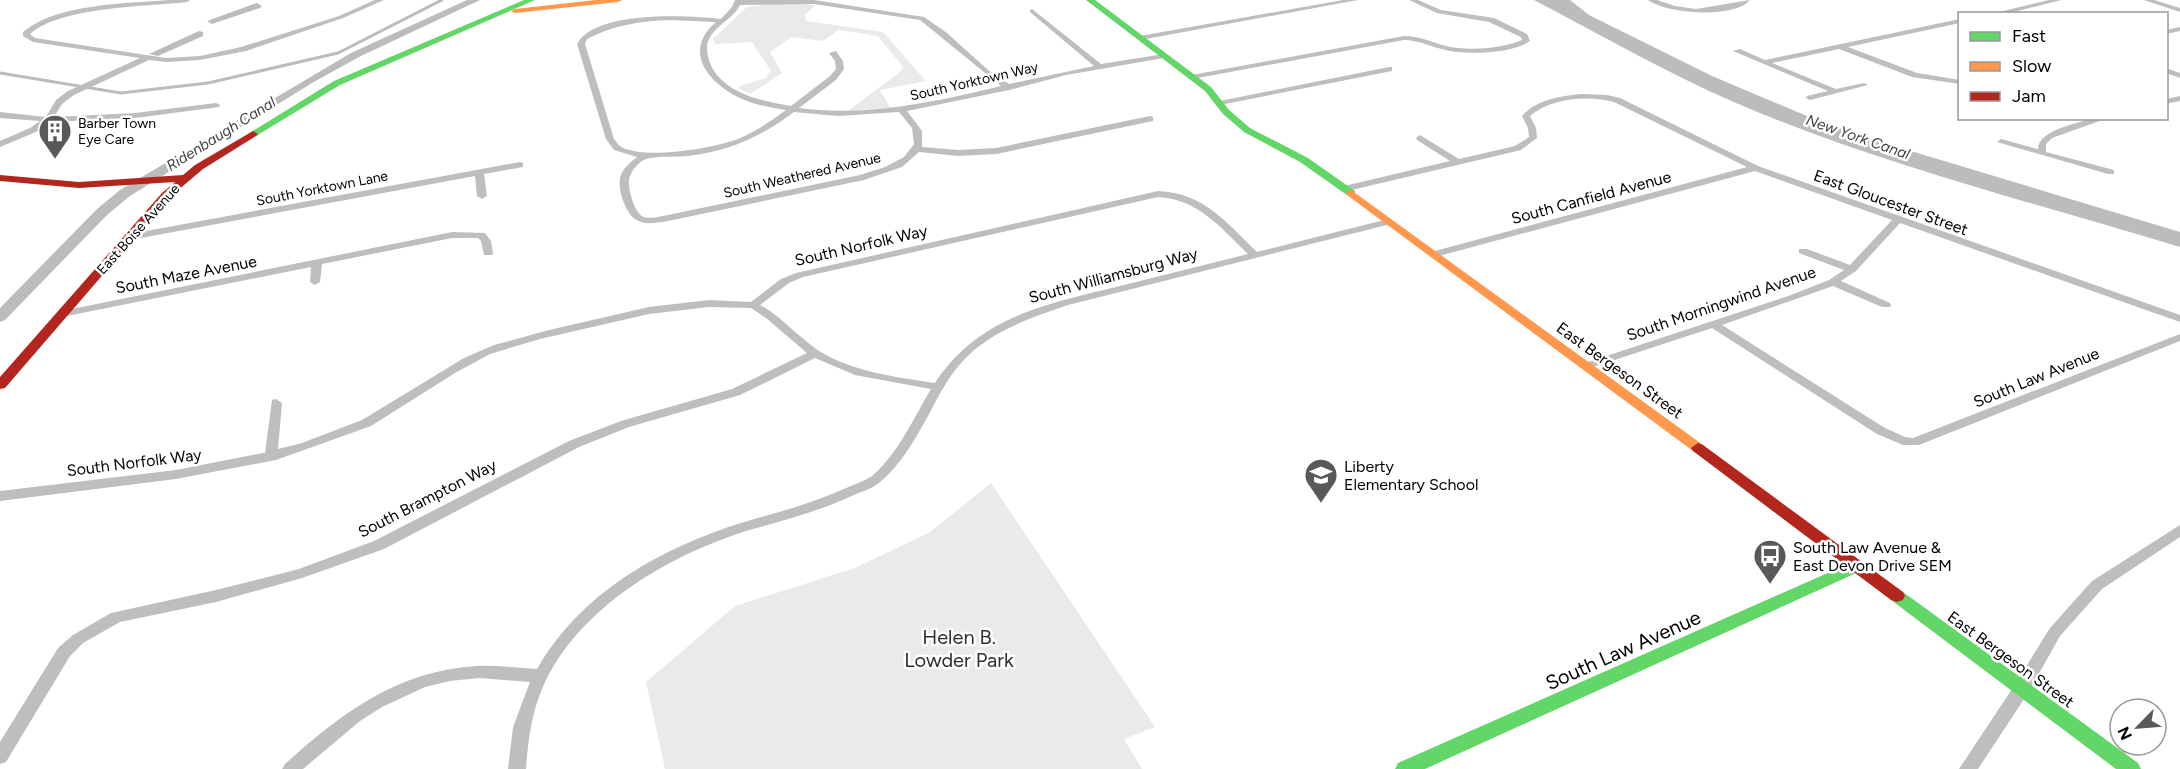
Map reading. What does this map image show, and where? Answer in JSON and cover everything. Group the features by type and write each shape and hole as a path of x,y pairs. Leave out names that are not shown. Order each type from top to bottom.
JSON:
{"street":[{"path":"188,0 63,15 36,26 26,34 33,40 147,58 174,60 219,55 340,16 381,0"},
{"path":"533,0 532,3 535,6 554,9"},
{"name":"East Boise Avenue","path":"0,385 168,194 201,165 337,83 533,0"},
{"path":"507,10 554,9 618,0"},
{"name":"East Bergeson Street","path":"1090,0 1192,77 1247,130 1304,160 1435,254 2131,769"},
{"path":"1140,38 1356,0"},
{"path":"1192,77 1404,38 1415,37 1443,47 1462,50 1516,45 1526,41 1524,36 1491,20 1439,12 1412,0"},
{"path":"1651,0 1682,11 1702,12 1743,4 1748,0"},
{"path":"2003,12 2058,0"},
{"path":"2147,0 2180,10"},
{"path":"833,53 839,61 840,69 833,78 741,141 684,153 644,156 617,148 610,139 581,45 584,38 594,31 619,24 661,19 723,21 738,1 816,1 922,18 936,27 974,64 1009,88"},
{"path":"1032,10 1101,68"},
{"name":"South Yorktown Way","path":"723,21 708,34 703,43 705,57 714,75 736,94 788,110 853,115 903,111 1164,56"},
{"path":"1765,62 1958,21"},
{"path":"578,28 594,31"},
{"path":"1840,46 1915,75 1958,82"},
{"path":"1737,51 1836,92"},
{"path":"0,144 33,130 48,120 59,102 71,93 147,58"},
{"path":"1220,103 1389,69"},
{"path":"1810,98 1864,85"},
{"name":"East Gloucester Street","path":"1457,162 1528,144 1533,138 1532,128 1526,116 1535,107 1585,95 1600,95 1617,100 1755,168 2180,319"},
{"path":"0,115 48,120 119,118 216,105"},
{"path":"903,111 916,126 920,138 916,149 958,153 996,151 1150,119"},
{"path":"2042,153 2042,144 2049,136 2098,120"},
{"path":"1420,138 1457,162"},
{"path":"2001,142 2111,172"},
{"name":"South Weathered Avenue","path":"644,156 625,175 624,186 632,213 645,220 663,219 861,178 905,161 916,149"},
{"path":"1343,189 1457,162"},
{"name":"South Yorktown Lane","path":"130,237 520,165"},
{"name":"South Canfield Avenue","path":"1435,254 1755,168"},
{"path":"0,170 65,178 131,180 185,178"},
{"path":"478,172 482,196"},
{"path":"0,178 79,185 112,185 131,180"},
{"name":"South Norfolk Way","path":"0,496 195,472 271,457 349,431 408,400 485,352 533,336 676,304 716,302 753,305 784,281 800,275 1158,194 1178,194 1195,201 1255,255"},
{"name":"South Morningwind Avenue","path":"1586,366 1796,297 1833,282 1852,269 1898,220"},
{"name":"South Williamsburg Way","path":"517,769 517,741 522,719 539,676 570,630 610,592 658,561 719,535 828,503 875,480 901,451 939,387 964,354 998,329 1026,315 1064,303 1388,222"},
{"name":"South Maze Avenue","path":"62,314 317,262 469,234 481,235 486,241 488,253"},
{"name":"South Morningwind Avenue","path":"1803,251 1852,269"},
{"path":"315,282 317,262"},
{"name":"South Morningwind Avenue","path":"1833,282 1886,305"},
{"path":"753,305 772,314 815,353 850,369 887,379 939,387"},
{"name":"South Law Avenue","path":"1713,324 1881,431 1903,441 1923,440 2180,337"},
{"name":"South Brampton Way","path":"0,756 64,652 98,626 132,612 216,596 302,573 379,545 574,444 635,420 736,392 815,353"},
{"path":"271,457 276,403"},
{"path":"1968,769 2022,688 2055,632 2097,585 2180,530"},
{"name":"South Law Avenue","path":"1405,769 1857,566"},
{"path":"291,769 362,709 387,694 448,675 482,672 539,676"}],"green space":[{"path":"781,3 815,5 805,15 806,21 883,32 926,81 880,90 891,109 849,110 900,72 903,67 878,36 839,30 823,41 792,37 770,52 782,73 750,94 737,87 766,78 771,71 752,42 715,44 713,39 747,7"},
{"name":"Helen B. Lowder Park","path":"991,483 1155,727 1124,739 1142,769 665,769 646,682 735,606 855,568 930,532"}],"water":[{"name":"New York Canal","path":"1534,0 1570,0 1589,15 1712,76 1807,116 1881,142 2180,232 2180,247 1900,164 1790,125 1685,79"}],"waterway":[{"path":"0,73 121,93 208,83 338,53 442,0"},
{"name":"Ridenbaugh Canal","path":"0,317 102,212 125,193 308,81 355,55 475,0"},
{"path":"212,21 257,6"},
{"path":"154,54 199,34"}],"traffic: fast":[{"path":"253,134 337,83 531,0"},
{"path":"1090,0 1208,89 1226,112 1247,130 1304,160 1351,193"},
{"path":"1405,769 1857,566"},
{"path":"1897,596 2131,769"}],"traffic: slow":[{"path":"515,11 618,0"},
{"path":"1351,193 1698,448"}],"traffic: jam":[{"path":"0,385 166,195 199,167 253,134"},
{"path":"0,178 79,185 185,178"},
{"path":"1698,448 1897,596"}],"place":[{"name":"Barber Town Eye Care","path":"55,160"},
{"name":"Liberty Elementary School","path":"1321,504"},
{"name":"South Law Avenue & East Devon Drive SEM","path":"1770,585"}]}
